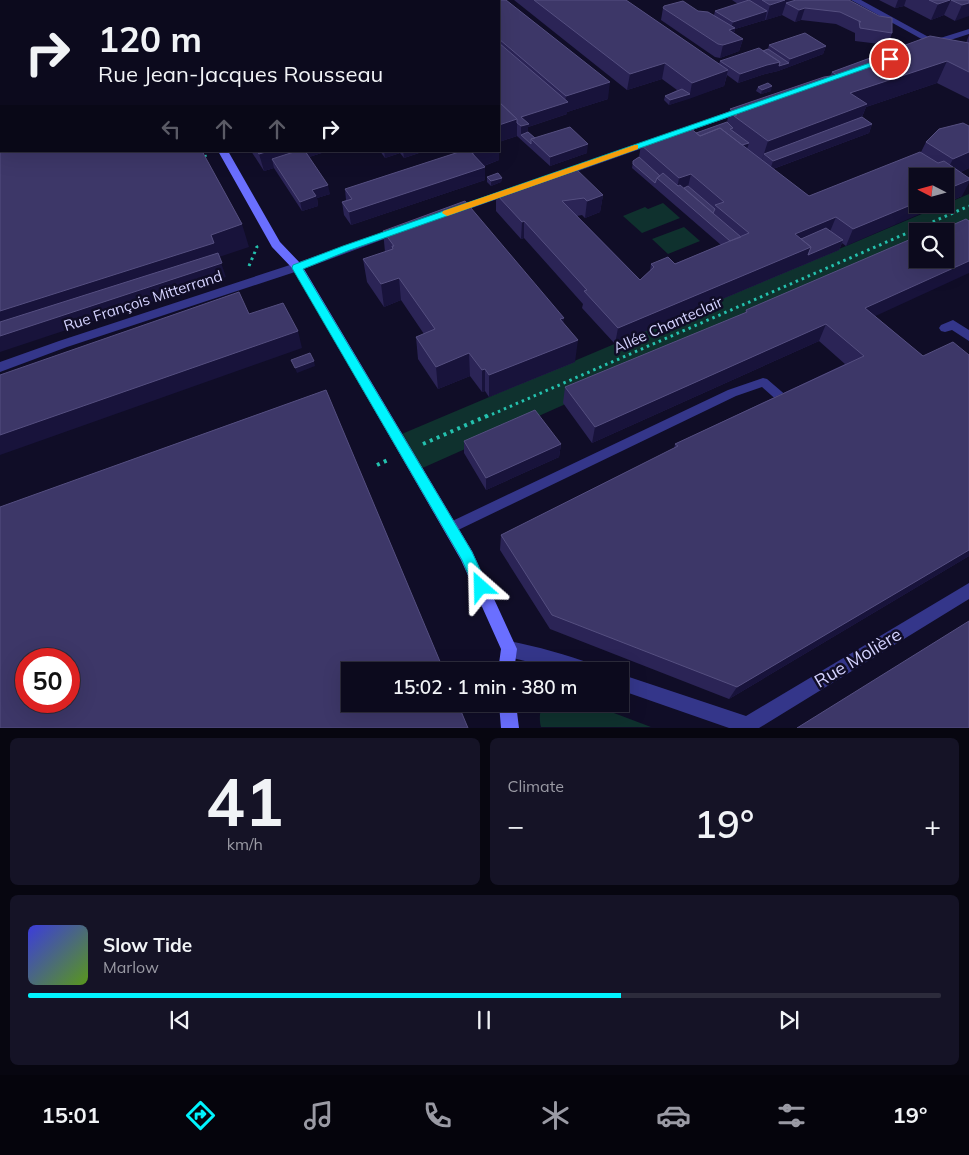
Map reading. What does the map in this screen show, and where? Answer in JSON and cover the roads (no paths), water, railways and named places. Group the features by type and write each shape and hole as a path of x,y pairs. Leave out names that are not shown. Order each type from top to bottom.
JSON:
{"main road":[{"path":"224,152 276,244 297,268 467,556 509,649 507,662"},
{"path":"509,712 510,728"}],"street":[{"path":"855,0 969,62"},
{"path":"920,48 969,31"},
{"path":"554,176 750,107"},
{"path":"441,215 525,186"},
{"name":"Rue François Mitterrand","path":"0,367 64,344 297,268 413,225"},
{"path":"945,328 953,324 969,337"},
{"name":"Rue Molière","path":"629,685 745,726 969,590"},
{"path":"509,649 559,662"}],"lane":[{"path":"450,528 732,393 764,382 784,400"}]}
